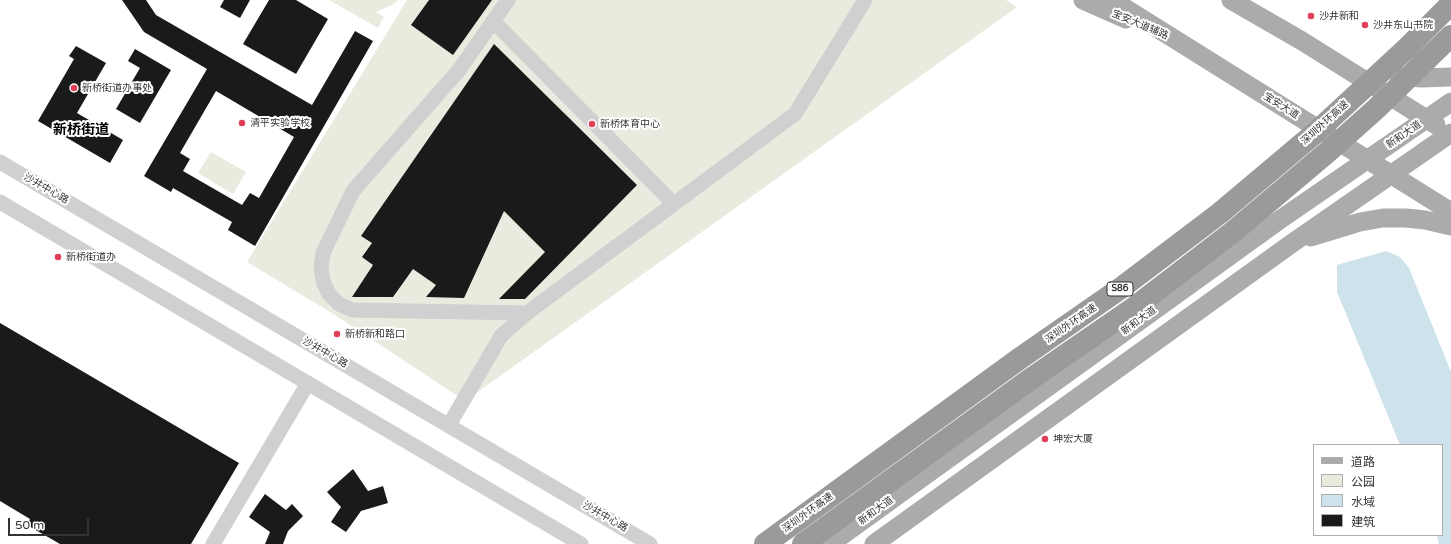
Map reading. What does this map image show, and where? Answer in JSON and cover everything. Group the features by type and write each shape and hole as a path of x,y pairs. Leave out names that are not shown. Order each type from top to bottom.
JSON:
{"highway":[{"name":"深圳外环高速","path":"765,544 1019,359 1122,288 1220,213 1327,122 1407,48 1451,4"},
{"name":"S86","path":"803,544 1032,378 1135,307 1228,235 1330,150 1377,108 1451,36"}],"main road":[{"name":"宝安大道辅路","path":"1083,0 1174,40"},
{"name":"宝安大道","path":"1112,0 1451,212"},
{"path":"874,544 1291,244 1451,133 1231,0"},
{"path":"1250,0 1302,42"},
{"path":"1320,53 1385,73 1421,78 1451,77"},
{"name":"新和大道","path":"830,544 1278,221 1451,102"},
{"path":"1278,221 1288,213 1299,197 1307,179 1308,166 1308,153 1302,135 1293,118 1284,108"},
{"path":"1291,244 1360,222 1383,218 1425,220 1451,226"}],"street":[{"path":"508,0 459,70 353,191 323,253 320,267 322,281 329,294 339,304 352,310 527,313"},
{"path":"449,425 501,336 527,313 795,114 865,0"},
{"path":"493,21 674,204"},
{"name":"沙井中心路","path":"0,162 650,544"},
{"path":"0,202 582,544"},
{"path":"487,312 501,336"},
{"path":"213,544 308,383"}],"green space":[{"path":"329,0 398,0 392,5 376,12 384,17 378,28"},
{"name":"新桥体育中心","path":"407,0 1006,0 1017,7 465,401 335,315 247,262"},
{"path":"211,152 246,172 233,194 198,173"}],"water":[{"path":"1386,251 1400,257 1409,268 1451,372 1451,544 1439,544 1437,536 1443,536 1443,444 1400,444 1337,292 1337,265"}],"building":[{"path":"122,0 146,0 156,15 312,105 355,31 373,41 255,246 228,230 232,222 173,188 171,192 144,176 207,69 144,32","holes":["216,91 294,137 259,198 250,193 242,205 183,171 190,159 180,153"]},
{"path":"224,0 250,0 240,18 220,7"},
{"path":"269,0 296,0 328,19 296,74 243,44"},
{"path":"429,0 492,0 453,55 411,25"},
{"path":"494,44 637,185 525,299 499,299 545,252 504,211 464,298 426,297 436,285 413,269 393,297 352,297 373,265 362,257 372,243 361,236"},
{"name":"新桥街道办事处","path":"76,46 106,63 77,113 123,140 110,163 38,121 74,59 69,56"},
{"path":"135,49 171,70 140,123 116,109 140,68 128,61"},
{"path":"0,323 239,463 191,544 60,544 27,525 30,519 0,501"},
{"path":"353,469 368,491 383,486 388,503 361,511 346,532 331,522 341,507 327,492"},
{"path":"265,494 286,510 292,504 303,516 288,531 283,544 265,544 270,532 249,517"}],"place":[{"name":"沙井新和","path":"1311,16"},
{"name":"沙井东山书院","path":"1365,25"},
{"name":"新桥街道办事处","path":"74,88"},
{"name":"清平实验学校","path":"242,123"},
{"name":"新桥体育中心","path":"592,124"},
{"name":"新桥街道办","path":"58,257"},
{"name":"新桥新和路口","path":"337,334"},
{"name":"坤宏大厦","path":"1045,439"}],"district":[{"name":"新桥街道","path":"81,130"}]}
